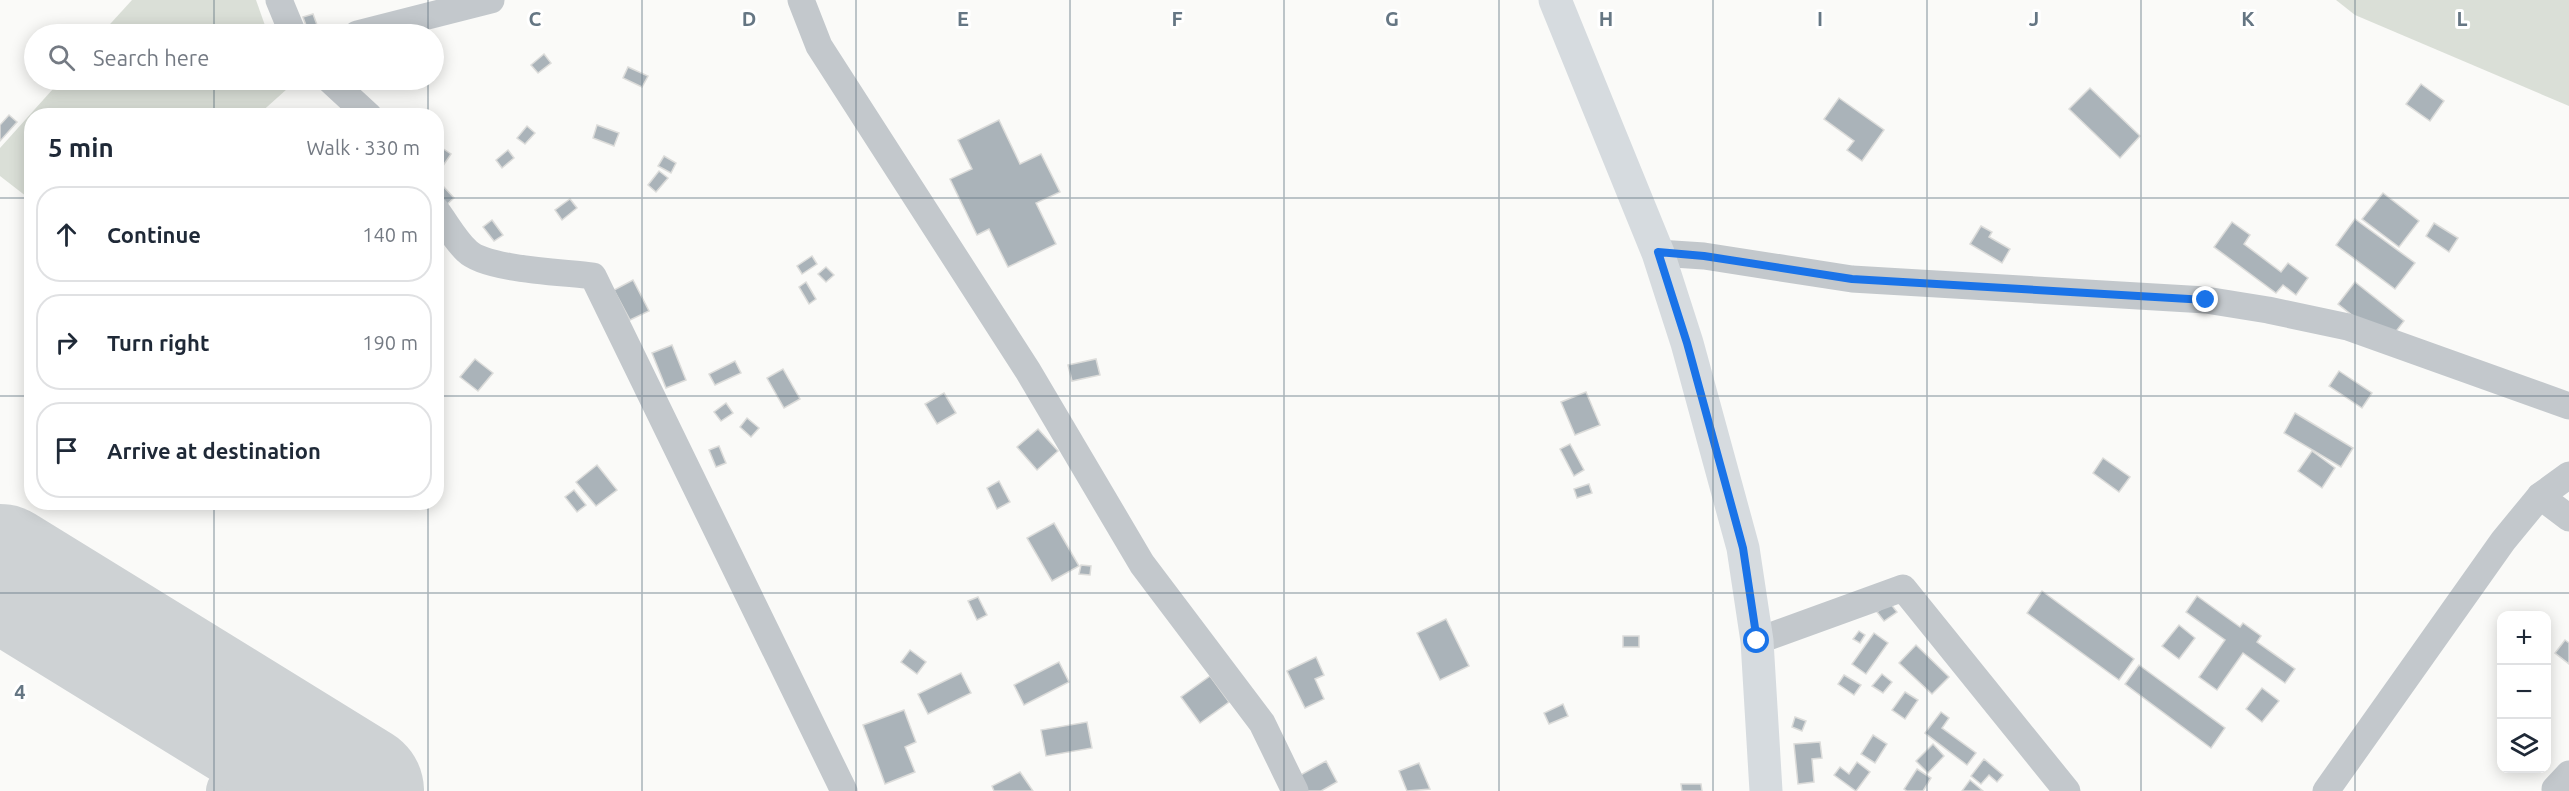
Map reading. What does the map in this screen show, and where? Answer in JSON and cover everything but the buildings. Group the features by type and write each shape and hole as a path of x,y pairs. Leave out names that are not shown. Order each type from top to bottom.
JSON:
{"main road":[{"path":"1555,0 1658,252 1687,343 1743,548 1757,641 1766,791"}],"street":[{"path":"279,0 289,24"},
{"path":"396,24 491,0"},
{"path":"801,0 819,46 1028,371 1142,564 1262,723 1295,791"},
{"path":"341,90 360,108"},
{"path":"444,221 467,252 477,258 505,265 593,276 844,791"},
{"path":"1658,252 1704,256 1852,279 2206,300 2268,310 2348,327 2569,406"},
{"path":"2326,791 2453,608 2540,496 2569,475"},
{"path":"2540,496 2569,518"},
{"path":"1757,641 1903,588 2065,790"}],"shaded area":[{"path":"132,0 256,0 264,24 110,24"},
{"path":"2336,0 2569,0 2569,106 2355,15"},
{"path":"52,90 286,90 266,108 36,108"},
{"path":"24,121 24,195 0,176 0,148"}],"taxiway":[{"path":"232,791 268,736"}],"runway":[{"path":"0,571 357,791"}],"route":[{"path":"1757,641 1743,548 1687,343 1658,252 1704,256 1852,279 2113,297 2206,300"}]}
